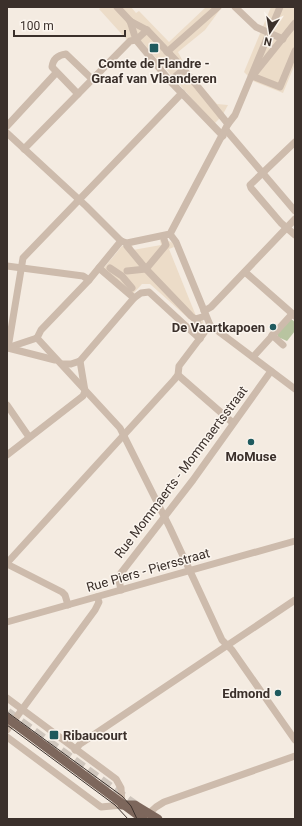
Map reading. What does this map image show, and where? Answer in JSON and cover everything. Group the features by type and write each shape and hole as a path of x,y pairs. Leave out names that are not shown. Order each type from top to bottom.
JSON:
{"main road":[{"path":"10,720 125,807 145,817 158,819"},
{"path":"125,807 130,819"}],"street":[{"path":"117,7 130,21 167,52 183,70 226,130 295,211"},
{"path":"167,52 218,7"},
{"path":"235,7 256,27 283,39"},
{"path":"8,348 37,338 41,330 89,280 128,247 127,243 170,234 235,115 280,7"},
{"path":"130,21 136,40 170,81 226,130"},
{"path":"252,76 257,72 295,23"},
{"path":"24,149 130,41 136,40 145,33"},
{"path":"252,76 280,87 295,51"},
{"path":"78,94 56,73 52,67 52,62 60,55 66,54 92,80"},
{"path":"170,81 183,70"},
{"path":"7,126 56,73"},
{"path":"8,348 23,258 182,93"},
{"path":"7,133 128,247 146,269 210,325 295,390"},
{"path":"295,142 252,181 250,188 295,235"},
{"path":"200,316 211,307 295,219"},
{"path":"170,234 176,242 200,316 200,327 198,331"},
{"path":"105,268 123,275 146,269 167,244"},
{"path":"7,266 84,276 89,280"},
{"path":"105,268 133,293 149,292 200,339"},
{"path":"245,272 294,315 272,335 253,357"},
{"path":"123,275 133,293"},
{"path":"8,348 53,358 62,364 71,364 80,361 133,293"},
{"path":"68,605 65,595 62,592 7,564 178,375 179,366 210,325"},
{"path":"272,335 283,345"},
{"path":"37,338 118,426 124,435 190,570 222,640 295,740"},
{"path":"7,454 83,396 85,390 80,361"},
{"name":"Rue Mommaerts - Mommaertsstraat","path":"121,590 119,580 122,573 164,516 193,480 271,372"},
{"path":"178,375 233,423"},
{"path":"7,405 30,437"},
{"name":"Rue Piers - Piersstraat","path":"7,622 295,541"},
{"path":"7,730 10,720 22,709 95,610 99,602 97,596"},
{"path":"75,750 80,744 295,600"},
{"path":"7,698 119,782 125,807 101,807 7,737"},
{"path":"145,817 164,802 295,756"}],"green space":[{"path":"291,319 295,322 295,331 287,341 278,337 277,334"}],"shaded area":[{"path":"102,7 131,7 136,13 139,11 169,42 206,7 222,7 205,30 178,52 188,71 217,104 228,105 222,116 214,124 137,36 128,41 99,9"},
{"path":"271,7 295,7 295,64 283,93 253,81 244,72"},
{"path":"164,239 173,243 174,247 169,249 196,316 201,315 204,325 202,329 193,330 196,325 150,284 142,284 132,295 103,269 122,246 132,244 133,250 161,245 160,240"}],"tunnel":[{"path":"7,713 139,809"}],"tram line":[{"path":"7,712 122,796 131,806 137,819"},
{"path":"7,725 115,805 128,819"}],"place":[{"name":"Comte de Flandre - Graaf van Vlaanderen","path":"154,48"},
{"name":"De Vaartkapoen","path":"273,327"},
{"name":"MoMuse","path":"251,442"},
{"name":"Edmond","path":"278,693"},
{"name":"Ribaucourt","path":"54,735"}]}
